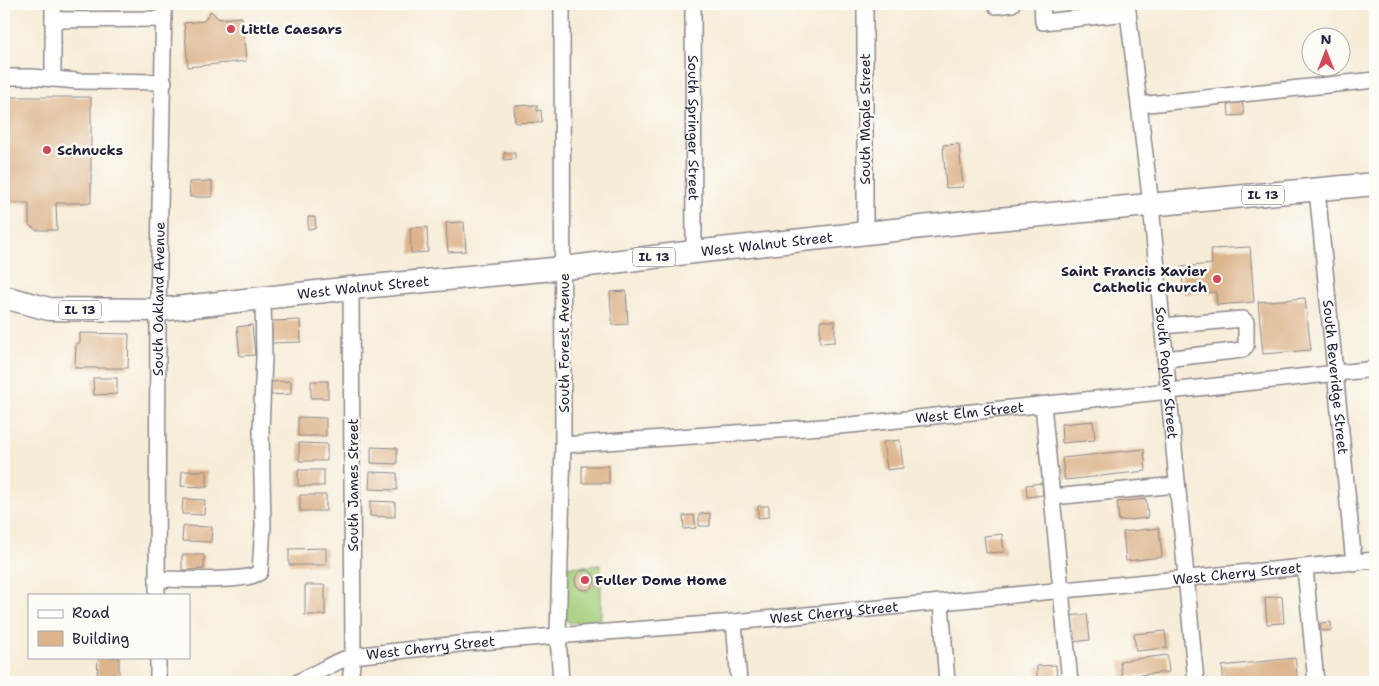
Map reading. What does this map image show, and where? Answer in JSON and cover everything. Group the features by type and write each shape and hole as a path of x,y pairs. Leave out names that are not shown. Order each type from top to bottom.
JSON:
{"highway":[{"name":"West Walnut Street","path":"158,310 350,288 564,268 865,234 1375,184"},
{"name":"IL 13","path":"4,297 49,309 158,310"}],"street":[{"path":"53,4 54,79"},
{"name":"South Oakland Avenue","path":"157,594 158,310 164,82 164,4"},
{"name":"South Forest Avenue","path":"561,682 558,636 563,445 562,4"},
{"name":"South Springer Street","path":"693,4 694,252"},
{"name":"South Maple Street","path":"865,4 865,234"},
{"path":"996,6 1012,4"},
{"path":"1042,4 1043,22 1128,8"},
{"name":"South Poplar Street","path":"1128,8 1151,205 1196,682"},
{"path":"53,20 164,20"},
{"path":"4,77 164,82"},
{"path":"1139,105 1375,80"},
{"name":"South Beveridge Street","path":"1317,190 1354,562"},
{"name":"South James Street","path":"350,288 353,656 350,682"},
{"path":"157,579 237,578 256,575 260,572 263,526 261,430 264,357 263,298"},
{"path":"1162,326 1243,319 1246,322 1246,346 1242,350 1165,359"},
{"name":"West Elm Street","path":"563,445 851,425 1375,369"},
{"path":"1043,405 1048,474 1053,496 1070,682"},
{"path":"1053,496 1177,484"},
{"name":"West Cherry Street","path":"299,682 337,662 353,656 468,643 734,622 1061,590 1186,580 1375,560"},
{"path":"1305,568 1316,682"},
{"path":"940,603 947,682"},
{"path":"734,622 739,682"},
{"path":"158,658 158,682"}],"green space":[{"path":"601,565 601,620 569,623 565,617 565,567","holes":["584,570 590,571 595,577 595,585 587,591 578,588 575,583 576,575"]}],"building":[{"path":"211,11 219,19 242,17 246,61 188,67 184,23 204,21"},
{"name":"Schnucks","path":"4,97 91,97 91,203 56,203 57,230 36,230 29,225 29,203 4,203"},
{"path":"1242,99 1244,115 1229,116 1228,101"},
{"path":"537,105 537,111 541,110 542,122 515,123 514,106"},
{"path":"959,144 963,187 946,188 943,145"},
{"path":"504,153 515,153 515,159 504,160"},
{"path":"212,181 212,197 190,197 189,182"},
{"path":"308,217 315,217 316,228 308,229"},
{"path":"464,222 466,251 448,252 446,223"},
{"path":"427,227 428,252 411,253 410,228"},
{"name":"Saint Francis Xavier Catholic Church","path":"1250,247 1254,302 1217,305 1216,292 1184,294 1181,267 1212,264 1211,249"},
{"path":"626,291 628,324 612,325 610,292"},
{"path":"1305,298 1311,350 1263,354 1258,302"},
{"path":"300,320 301,342 271,343 270,321"},
{"path":"820,321 835,321 835,342 820,343"},
{"path":"252,325 255,355 240,356 237,327"},
{"path":"80,333 129,334 128,368 75,368 76,343 80,343"},
{"path":"93,378 117,378 117,394 94,395"},
{"path":"291,381 291,394 271,395 270,382"},
{"path":"311,381 328,381 328,398 311,398"},
{"path":"298,417 326,418 326,436 298,436"},
{"path":"1093,421 1095,440 1062,443 1061,424"},
{"path":"900,440 903,468 887,470 883,442"},
{"path":"299,443 327,444 327,461 299,461"},
{"path":"371,447 397,448 397,464 371,463"},
{"path":"1144,449 1146,471 1065,480 1062,458"},
{"path":"1369,452 1375,452 1375,469 1371,469"},
{"path":"582,466 609,466 609,483 582,483"},
{"path":"298,470 324,470 324,486 298,486"},
{"path":"182,471 207,471 207,487 181,486"},
{"path":"370,472 397,473 397,490 369,489"},
{"path":"1042,483 1043,495 1027,497 1026,485"},
{"path":"300,495 326,495 326,511 300,511"},
{"path":"183,499 205,500 204,515 182,514"},
{"path":"1146,499 1148,518 1119,521 1117,502"},
{"path":"370,501 395,502 395,517 370,516"},
{"path":"758,506 769,506 769,517 758,518"},
{"path":"710,513 710,526 699,526 699,514"},
{"path":"694,515 696,528 684,529 683,516"},
{"path":"183,526 212,527 211,542 182,541"},
{"path":"1159,528 1162,557 1126,561 1123,532"},
{"path":"1002,534 1004,552 986,553 984,536"},
{"path":"326,548 326,565 289,565 289,549"},
{"path":"182,555 204,555 204,569 182,570"},
{"name":"Fuller Dome Home","path":"581,570 589,570 595,576 595,584 589,590 581,590 575,584 575,576"},
{"path":"305,585 325,585 325,615 305,615"},
{"path":"1282,596 1284,623 1267,624 1265,598"},
{"path":"1087,614 1090,640 1072,642 1070,616"},
{"path":"1331,622 1332,630 1321,631 1320,623"},
{"path":"1165,631 1167,648 1136,651 1134,634"},
{"path":"1167,655 1169,672 1122,677 1120,661"},
{"path":"98,658 119,658 119,676 97,676"},
{"path":"1295,658 1298,680 1224,682 1222,666"},
{"path":"1056,665 1057,680 1037,680 1037,666"}],"place":[{"name":"Little Caesars","path":"231,29"},
{"name":"Schnucks","path":"47,150"},
{"name":"Saint Francis Xavier Catholic Church","path":"1217,279"},
{"name":"Fuller Dome Home","path":"585,580"}]}
